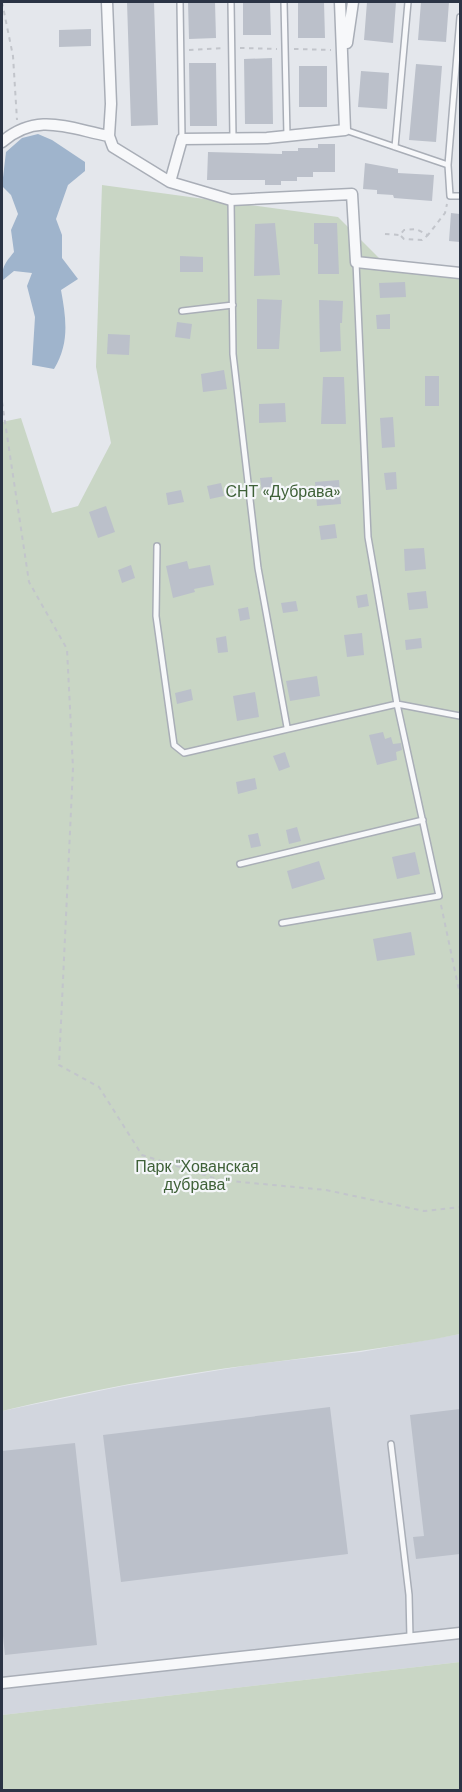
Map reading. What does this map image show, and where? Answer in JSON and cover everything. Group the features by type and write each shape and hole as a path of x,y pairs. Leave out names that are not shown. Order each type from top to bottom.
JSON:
{"street":[{"path":"107,2 111,104 109,136 113,147 170,182 231,201 352,194 356,262 460,273"},
{"path":"170,182 182,139 233,139 345,130 340,2"},
{"path":"343,64 353,2"},
{"path":"2,142 16,130 39,123 109,136"},
{"path":"2,1683 460,1633"}],"lane":[{"path":"180,2 182,139"},
{"path":"231,2 233,139"},
{"path":"284,2 287,136"},
{"path":"395,147 408,2"},
{"path":"460,17 448,165 450,196 460,196"},
{"path":"345,130 448,165"},
{"path":"231,201 233,354 258,568 287,728"},
{"path":"282,923 439,896 397,704 368,537 356,262"},
{"path":"182,311 233,305"},
{"path":"157,546 156,616 174,745 184,753 397,704 460,716"},
{"path":"240,864 423,820"},
{"path":"391,1444 409,1595 410,1638"}],"path":[{"path":"2,2 14,56 16,130"},
{"path":"180,50 232,48 343,50"},
{"path":"385,234 400,235 404,239 422,240 445,213 450,196"},
{"path":"400,235 404,230 416,229 428,235"},
{"path":"2,402 29,582 67,649 73,768 59,1065 99,1087 142,1155 220,1180 326,1190 424,1211 460,1207"},
{"path":"439,896 460,994"}],"shaded area":[{"path":"460,1334 460,1662 2,1715 2,1411 123,1386 256,1364 361,1352"}],"green space":[{"path":"102,185 338,217 380,259 460,278 460,1334 385,1347 161,1378 2,1411 2,422 21,418 52,513 78,506 111,443 96,367"},
{"path":"460,1662 460,1790 2,1790 2,1715"}],"water":[{"path":"38,134 52,140 85,162 85,171 68,185 56,219 62,235 62,258 78,279 61,290 65,340 54,369 32,365 35,317 27,286 32,273 14,271 3,280 5,265 14,252 11,230 18,214 11,195 2,186 6,152 22,138"}],"building":[{"path":"127,2 154,2 158,125 131,126"},
{"path":"188,2 215,2 216,38 189,39"},
{"path":"243,2 270,2 271,35 243,35"},
{"path":"298,2 324,2 325,38 298,38"},
{"path":"367,2 396,2 393,43 364,40"},
{"path":"421,2 449,2 446,42 418,40"},
{"path":"91,29 91,46 59,47 59,30"},
{"path":"272,58 273,124 245,124 244,59"},
{"path":"189,63 216,63 217,126 190,126"},
{"path":"416,64 442,66 436,142 409,140"},
{"path":"299,66 327,66 327,107 299,107"},
{"path":"361,71 389,73 387,109 358,107"},
{"path":"318,144 335,144 335,172 313,172 313,177 297,177 297,181 281,181 281,185 265,185 265,180 207,180 208,152 282,154 282,151 298,151 298,148 318,148"},
{"path":"365,163 398,169 398,173 434,175 432,201 394,198 393,195 377,194 377,190 363,189"},
{"path":"451,213 460,214 460,242 449,241"},
{"path":"275,223 280,275 254,276 255,224"},
{"path":"314,223 337,223 339,274 318,274 318,244 314,244"},
{"path":"180,256 203,257 203,272 180,272"},
{"path":"405,282 406,297 380,298 379,283"},
{"path":"257,299 282,300 279,349 257,349"},
{"path":"319,300 343,301 342,323 340,323 341,351 320,352"},
{"path":"390,314 390,329 377,329 376,315"},
{"path":"177,322 192,324 190,339 175,337"},
{"path":"108,334 130,335 129,355 107,354"},
{"path":"224,370 227,389 203,392 201,374"},
{"path":"425,376 439,376 439,406 425,406"},
{"path":"323,377 344,377 346,424 321,424"},
{"path":"285,403 286,422 259,423 259,404"},
{"path":"393,417 395,447 382,448 380,418"},
{"path":"396,472 397,489 386,490 384,473"},
{"path":"272,477 273,490 262,492 260,478"},
{"path":"339,480 341,504 317,506 315,482"},
{"path":"221,483 224,496 210,499 207,486"},
{"path":"181,490 184,502 168,505 166,493"},
{"path":"106,506 115,532 98,538 89,512"},
{"path":"335,524 337,538 321,540 319,526"},
{"path":"424,548 426,569 405,571 404,549"},
{"path":"187,561 189,569 210,565 214,585 194,589 195,592 173,598 166,566"},
{"path":"131,565 135,578 122,583 118,570"},
{"path":"426,591 428,608 409,610 407,593"},
{"path":"367,594 369,606 358,608 356,596"},
{"path":"296,601 298,611 283,613 281,603"},
{"path":"248,607 250,619 240,621 238,609"},
{"path":"362,633 364,655 347,657 344,635"},
{"path":"226,636 228,652 218,653 216,638"},
{"path":"421,638 422,648 406,650 405,640"},
{"path":"317,676 320,696 290,701 286,681"},
{"path":"191,689 193,700 177,704 175,693"},
{"path":"255,692 259,717 237,721 233,696"},
{"path":"383,732 385,739 391,737 393,744 401,743 402,750 396,752 397,760 377,765 369,735"},
{"path":"285,752 290,767 279,771 273,756"},
{"path":"255,778 257,789 238,794 236,782"},
{"path":"297,827 301,841 289,844 286,830"},
{"path":"258,833 261,846 251,848 248,835"},
{"path":"415,852 420,874 397,879 392,857"},
{"path":"319,861 325,879 292,889 287,871"},
{"path":"411,932 415,955 377,961 373,939"},
{"path":"330,1407 348,1554 121,1582 103,1435"},
{"path":"460,1409 460,1554 416,1559 413,1537 424,1536 410,1415"},
{"path":"75,1443 97,1645 5,1655 2,1626 2,1451"}],"park label":[{"name":"СНТ «Дубрава»","path":"283,491"},
{"name":"Парк \"Хованская дубрава\"","path":"197,1175"}]}
